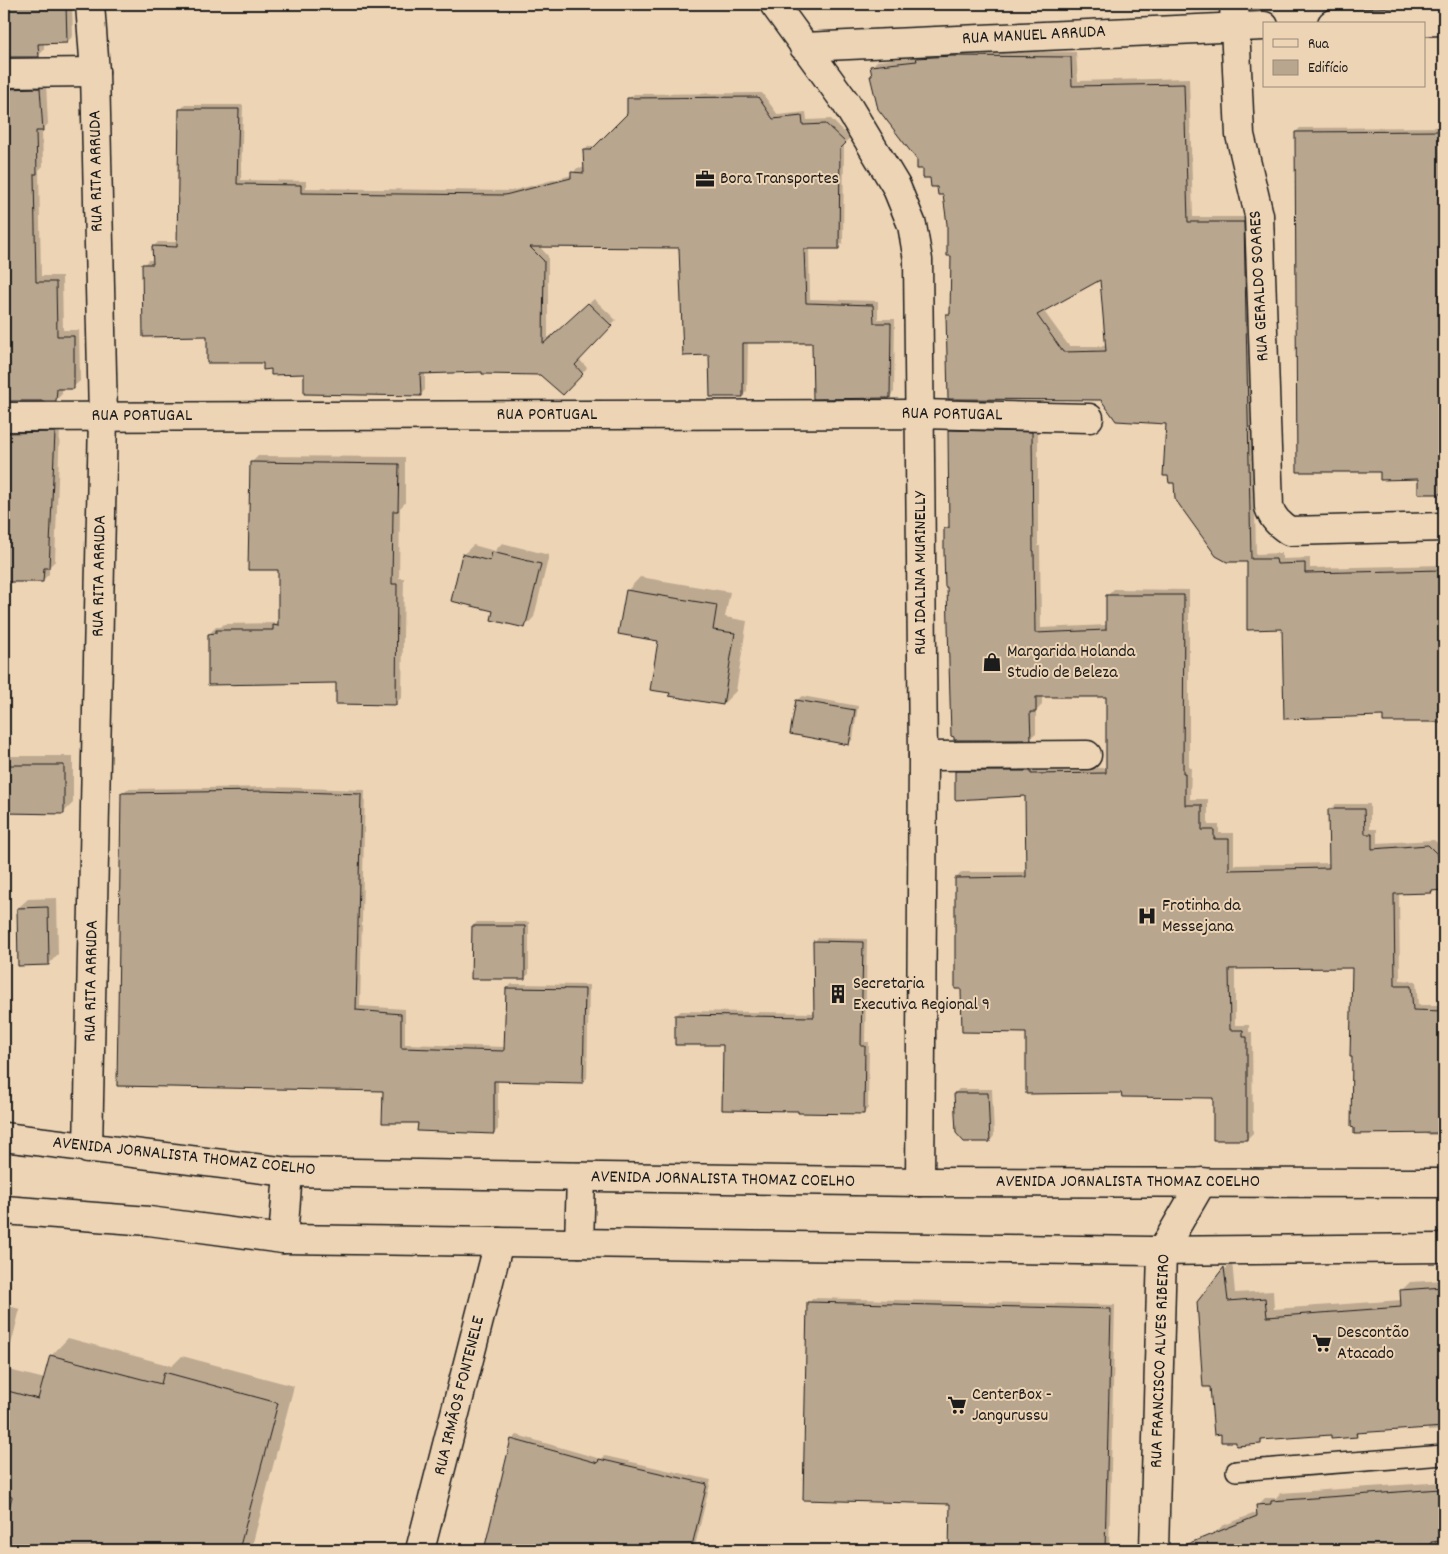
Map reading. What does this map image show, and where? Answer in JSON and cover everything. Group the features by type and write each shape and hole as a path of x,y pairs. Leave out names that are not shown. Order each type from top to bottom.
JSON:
{"street":[{"name":"RUA RITA ARRUDA","path":"88,1148 103,416 94,72 90,4"},
{"name":"RUA IDALINA MURINELLY","path":"774,4 846,103 896,186 912,225 918,260 923,756 920,1182"},
{"name":"RUA MANUEL ARRUDA","path":"804,47 1234,15 1263,26"},
{"name":"RUA GERALDO SOARES","path":"1234,15 1240,135 1259,215 1269,507 1275,521 1289,530 1444,527"},
{"path":"1388,22 1444,20"},
{"path":"4,73 94,72"},
{"name":"RUA PORTUGAL","path":"4,417 920,414 1090,418"},
{"path":"923,756 1087,755"},
{"name":"AVENIDA JORNALISTA THOMAZ COELHO","path":"4,1137 288,1172 920,1182 1444,1183"},
{"path":"283,1239 288,1172"},
{"path":"579,1243 581,1177"},
{"name":"RUA FRANCISCO ALVES RIBEIRO","path":"1154,1550 1162,1251 1202,1182"},
{"path":"4,1210 149,1221 283,1239 1162,1251 1444,1248"},
{"name":"RUA IRMÃOS FONTENELE","path":"420,1550 499,1242"}],"lane":[{"path":"1236,1471 1444,1455"}],"building":[{"path":"4,4 66,4 67,43 38,44 39,57 4,57"},
{"path":"952,56 1071,57 1072,86 1184,84 1188,222 1244,222 1251,559 1276,559 1277,564 1305,563 1305,573 1444,570 1444,722 1383,722 1383,716 1284,719 1282,629 1247,630 1247,562 1227,562 1216,556 1175,499 1174,483 1169,483 1168,476 1163,476 1166,424 1116,421 1101,400 948,399 946,314 950,314 951,256 947,256 947,224 943,195 938,195 937,187 931,187 930,178 923,178 923,169 917,169 917,160 878,109 870,76 872,76 870,66 917,61 916,58","holes":["1100,280 1106,351 1063,352 1037,315"]},
{"path":"40,88 43,131 36,131 37,174 34,174 36,282 56,282 57,336 74,336 74,389 57,389 56,401 5,401 4,89"},
{"path":"758,97 773,119 802,116 803,125 826,124 846,143 840,149 839,249 804,249 806,303 873,305 874,323 891,323 890,398 813,399 812,343 743,343 743,397 710,397 709,355 683,356 679,248 530,247 544,261 543,344 588,303 612,326 575,365 583,374 563,395 540,375 482,374 482,372 420,374 421,396 304,394 304,374 271,375 271,369 263,370 263,363 207,363 207,336 143,337 142,264 153,264 152,246 177,247 179,109 239,109 237,184 301,185 301,193 505,195 571,178 571,172 584,173 583,150 591,150 627,114 627,98"},
{"path":"1444,131 1444,494 1418,494 1418,479 1380,480 1380,472 1297,472 1295,132"},
{"path":"948,430 1032,432 1035,633 1106,630 1106,595 1184,595 1183,773 1185,773 1185,805 1202,805 1202,830 1214,830 1214,839 1229,839 1229,870 1329,868 1328,809 1364,809 1365,834 1372,834 1372,849 1428,845 1444,861 1444,890 1431,891 1432,893 1394,894 1395,986 1411,986 1413,1010 1444,1011 1444,1133 1354,1134 1354,1128 1351,1127 1352,1057 1350,1057 1352,968 1229,969 1230,1030 1243,1030 1243,1037 1247,1037 1247,1140 1213,1140 1213,1098 1122,1097 1121,1093 1026,1094 1026,1033 962,1032 961,989 955,989 955,878 1026,877 1025,796 955,800 955,771 1031,771 1031,774 1106,773 1106,697 1036,697 1036,712 1030,712 1031,740 954,740 954,737 951,736 947,587 945,587 944,551 944,528 949,528"},
{"path":"55,432 49,568 44,568 43,582 4,582 4,433"},
{"path":"250,462 399,464 398,511 393,511 392,584 397,584 396,705 336,704 336,683 208,685 208,634 216,633 216,630 273,630 273,625 278,626 278,570 248,570"},
{"path":"492,552 541,564 525,628 491,620 493,611 451,601 462,554 490,561"},
{"path":"626,590 717,605 713,630 735,633 723,705 669,696 670,693 650,690 658,641 618,634"},
{"path":"796,700 855,710 849,745 790,734"},
{"path":"4,765 64,765 64,814 4,813"},
{"path":"266,791 361,794 356,1010 401,1014 401,1048 504,1051 506,988 585,989 583,1083 494,1081 494,1134 417,1131 418,1123 382,1123 383,1091 117,1086 121,793"},
{"path":"48,907 49,965 18,966 17,908"},
{"path":"472,926 525,926 525,979 471,979"},
{"name":"Secretaria Executiva Regional 9","path":"813,941 863,942 861,1046 865,1046 864,1114 722,1110 723,1045 675,1045 675,1015 814,1017"},
{"path":"954,1093 988,1093 990,1142 964,1142 956,1133"},
{"path":"1224,1267 1228,1301 1265,1298 1267,1317 1401,1307 1400,1290 1444,1287 1444,1427 1356,1433 1357,1437 1331,1439 1331,1435 1261,1440 1261,1444 1236,1446 1236,1442 1221,1442 1221,1434 1214,1435 1210,1387 1203,1387 1197,1302"},
{"name":"CenterBox - Jangurussu","path":"807,1302 1111,1309 1105,1550 949,1550 950,1504 803,1500"},
{"path":"50,1355 161,1384 164,1372 278,1403 239,1550 4,1550 4,1526 12,1497 4,1495 4,1390 38,1399"},
{"path":"511,1439 598,1463 599,1459 707,1484 691,1550 484,1550"},
{"path":"1440,1489 1440,1493 1444,1493 1444,1541 1431,1542 1431,1545 1419,1545 1419,1550 1175,1550 1257,1516 1256,1505 1271,1504 1271,1501"}],"place":[{"name":"Bora Transportes","path":"705,179"},
{"name":"Margarida Holanda Studio de Beleza","path":"992,662"},
{"name":"Frotinha da Messejana","path":"1147,916"},
{"name":"Secretaria Executiva Regional 9","path":"838,994"},
{"name":"Descontão Atacado","path":"1322,1343"},
{"name":"CenterBox - Jangurussu","path":"957,1405"}]}
